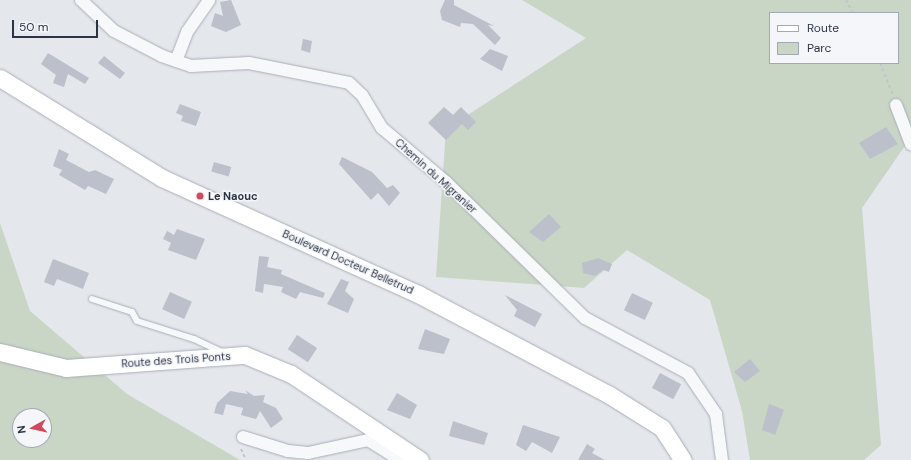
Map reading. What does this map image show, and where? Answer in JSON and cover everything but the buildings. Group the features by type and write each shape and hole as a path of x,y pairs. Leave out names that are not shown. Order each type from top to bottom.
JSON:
{"main road":[{"name":"Boulevard Docteur Belletrud","path":"0,78 162,178 418,294 608,394 662,428 683,460"},
{"name":"Route des Trois Ponts","path":"0,352 66,368 227,355 245,355 291,374 420,460"}],"street":[{"name":"Chemin du Migranier","path":"81,0 114,31 176,61 191,66 249,63 350,83 362,95 382,128 447,183 585,318 688,373 716,414 722,460"},
{"path":"176,61 187,32 209,0"},
{"path":"896,105 911,144"},
{"path":"243,437 288,451 308,453 368,440 400,460"}],"lane":[{"path":"92,299 132,312 137,321 194,338 227,355"}],"path":[{"path":"846,0 852,12"},
{"path":"880,64 896,105"}],"green space":[{"path":"522,0 911,0 911,137 862,208 881,445 864,460 750,460 742,411 710,300 627,250 584,288 436,277 446,129 586,38"},
{"path":"0,223 30,311 127,394 240,460 0,460"}],"place":[{"name":"Le Naouc","path":"200,196"}]}
